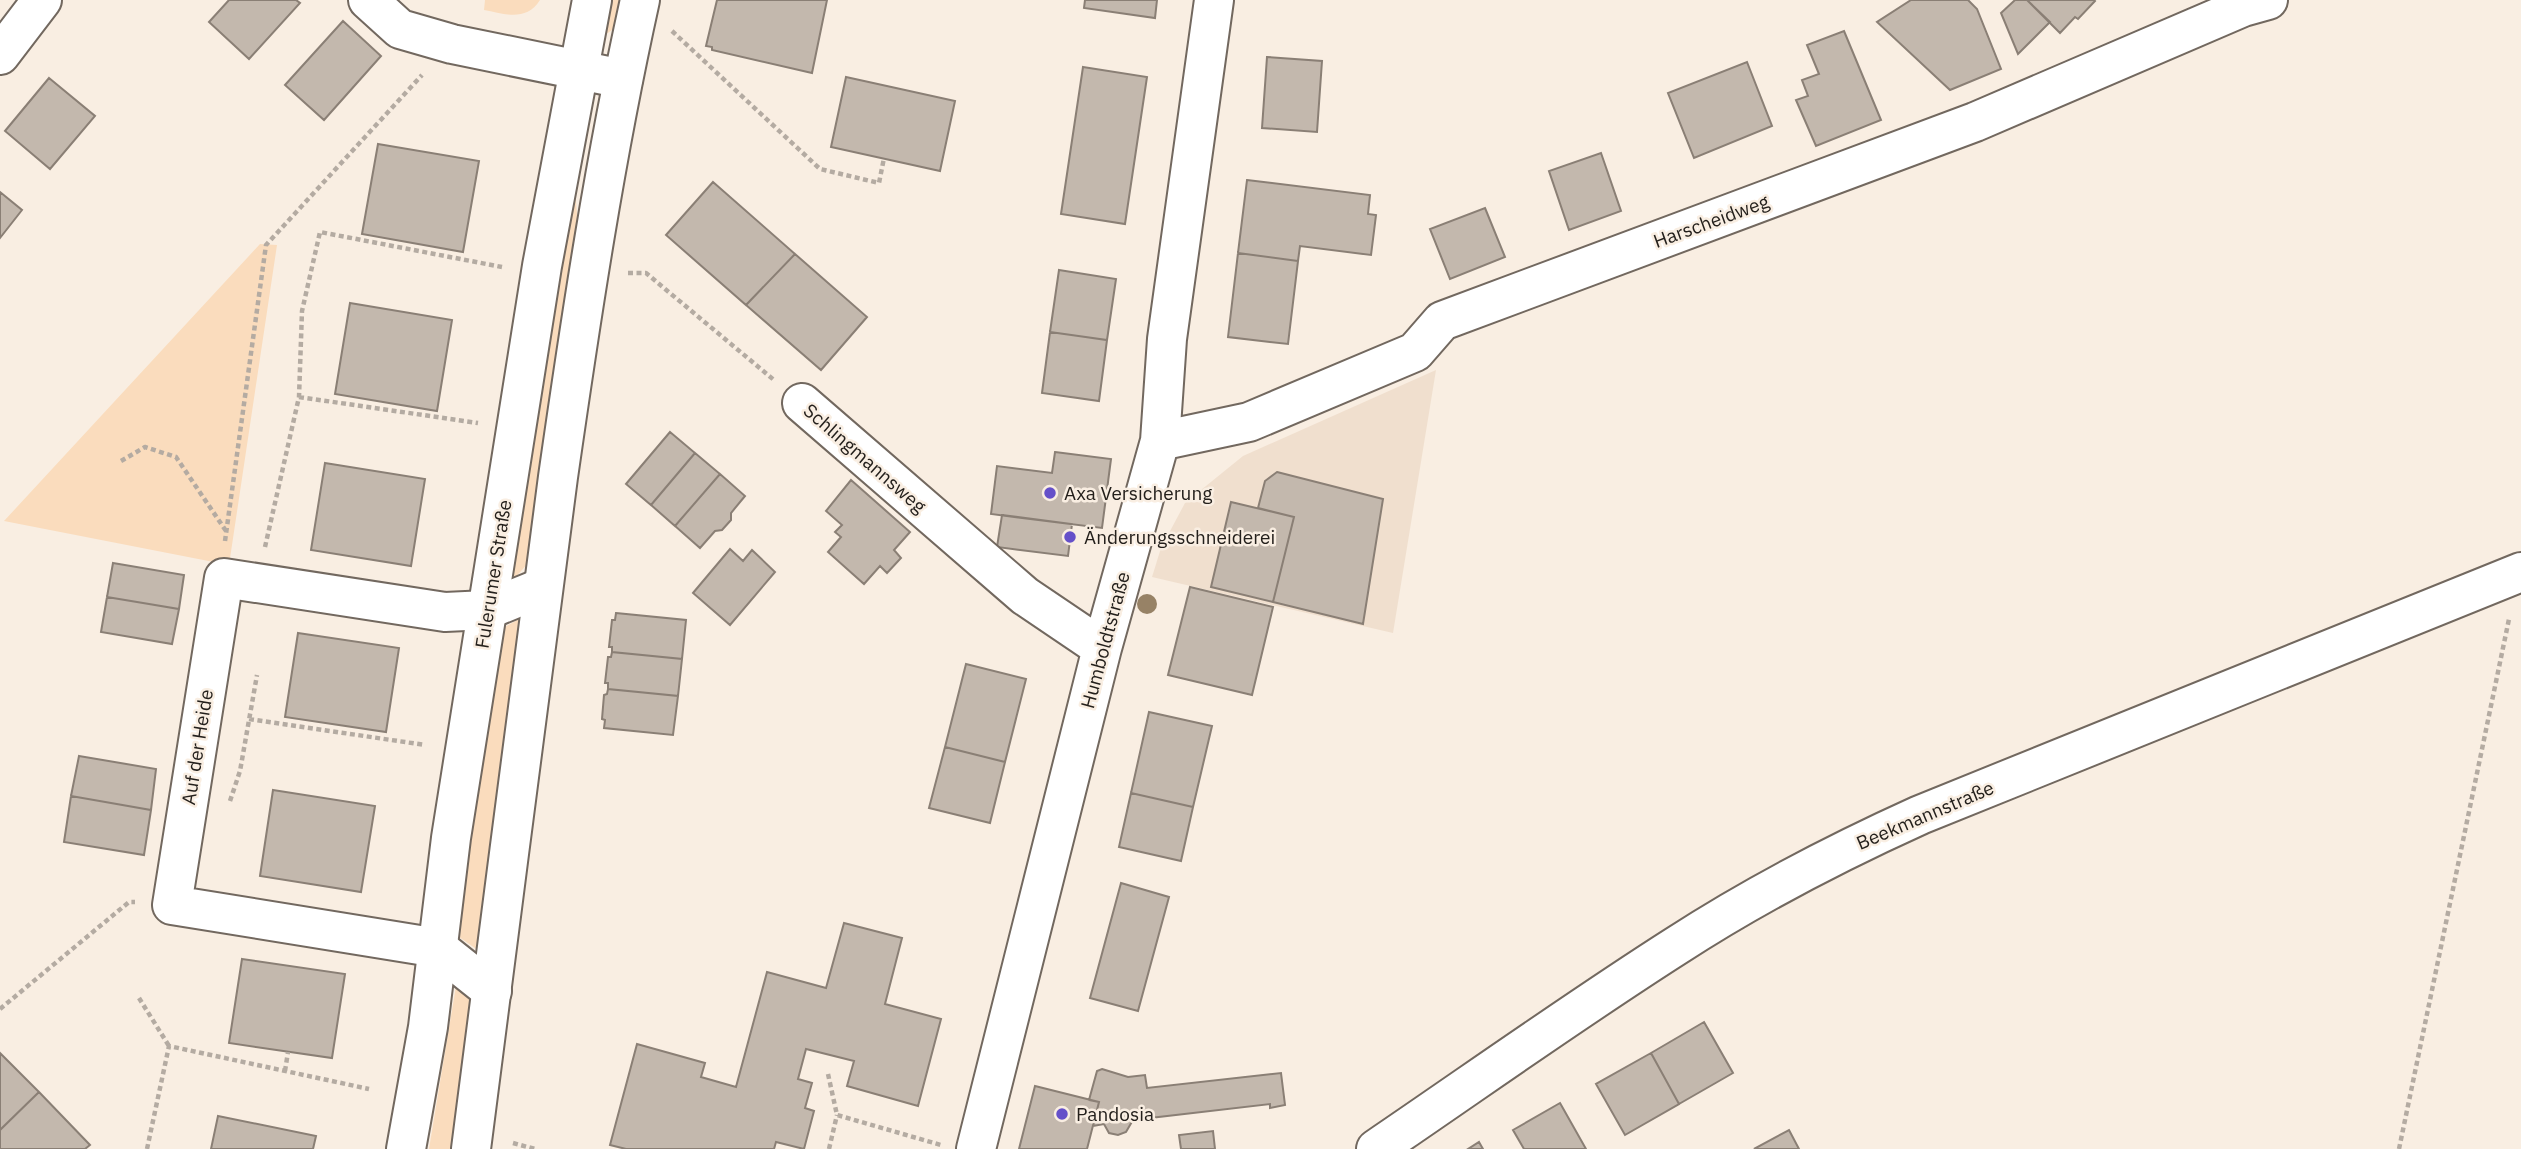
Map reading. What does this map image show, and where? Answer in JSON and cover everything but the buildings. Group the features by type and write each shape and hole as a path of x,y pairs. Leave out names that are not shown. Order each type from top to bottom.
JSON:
{"street":[{"path":"0,55 42,0"},
{"path":"368,0 400,29 452,44 622,79"},
{"name":"Fulerumer Straße","path":"406,1149 428,1027 451,838 540,280 592,0"},
{"path":"471,1149 543,587 587,272 622,79 640,0"},
{"name":"Humboldtstraße","path":"959,1147 1160,440 1167,339 1214,0"},
{"name":"Harscheidweg","path":"1160,440 1249,422 1415,352 1442,321 1975,122 2243,7 2268,0"},
{"name":"Schlingmannsweg","path":"802,403 1025,596 1102,648"},
{"name":"Beekmannstraße","path":"1376,1149 1677,945 1851,846 1920,815 2520,572"},
{"name":"Auf der Heide","path":"172,905 224,578 445,612 487,610 543,587"},
{"path":"172,905 438,948 492,991"}],"path":[{"path":"671,30 820,169 878,183 884,158"},
{"path":"224,543 265,245 452,44"},
{"path":"276,553 264,551 299,397 302,312 320,232 504,268"},
{"path":"417,251 418,243"},
{"name":"Schlingmannsweg","path":"628,273 646,273 802,403"},
{"path":"299,397 478,423"},
{"path":"390,412 391,405"},
{"path":"121,461 145,447 176,457 226,531"},
{"path":"2399,1149 2520,572"},
{"path":"227,810 240,771 257,675"},
{"path":"249,719 425,745"},
{"path":"338,732 339,726"},
{"path":"0,1009 129,902 172,905"},
{"path":"139,998 169,1046 148,1149"},
{"path":"169,1046 369,1089"},
{"path":"285,1071 288,1052"},
{"path":"828,1074 837,1115 829,1149"},
{"path":"837,1115 959,1147"},
{"path":"513,1143 535,1149"}],"shaded area":[{"path":"485,0 540,0 528,11 515,15 484,10"},
{"path":"604,0 628,0 622,23 595,42"},
{"path":"569,188 575,190 579,238 537,553 505,589"},
{"path":"260,244 277,245 229,565 4,521"},
{"path":"1436,370 1393,633 1152,577 1161,548 1185,503 1243,456"},
{"path":"526,615 485,955 459,937 457,883 496,632"},
{"path":"456,986 471,994 477,1019 459,1149 429,1149"}],"place":[{"name":"Axa Versicherung","path":"1050,493"},
{"name":"Änderungsschneiderei","path":"1070,537"},
{"name":"Pandosia","path":"1062,1114"}]}
